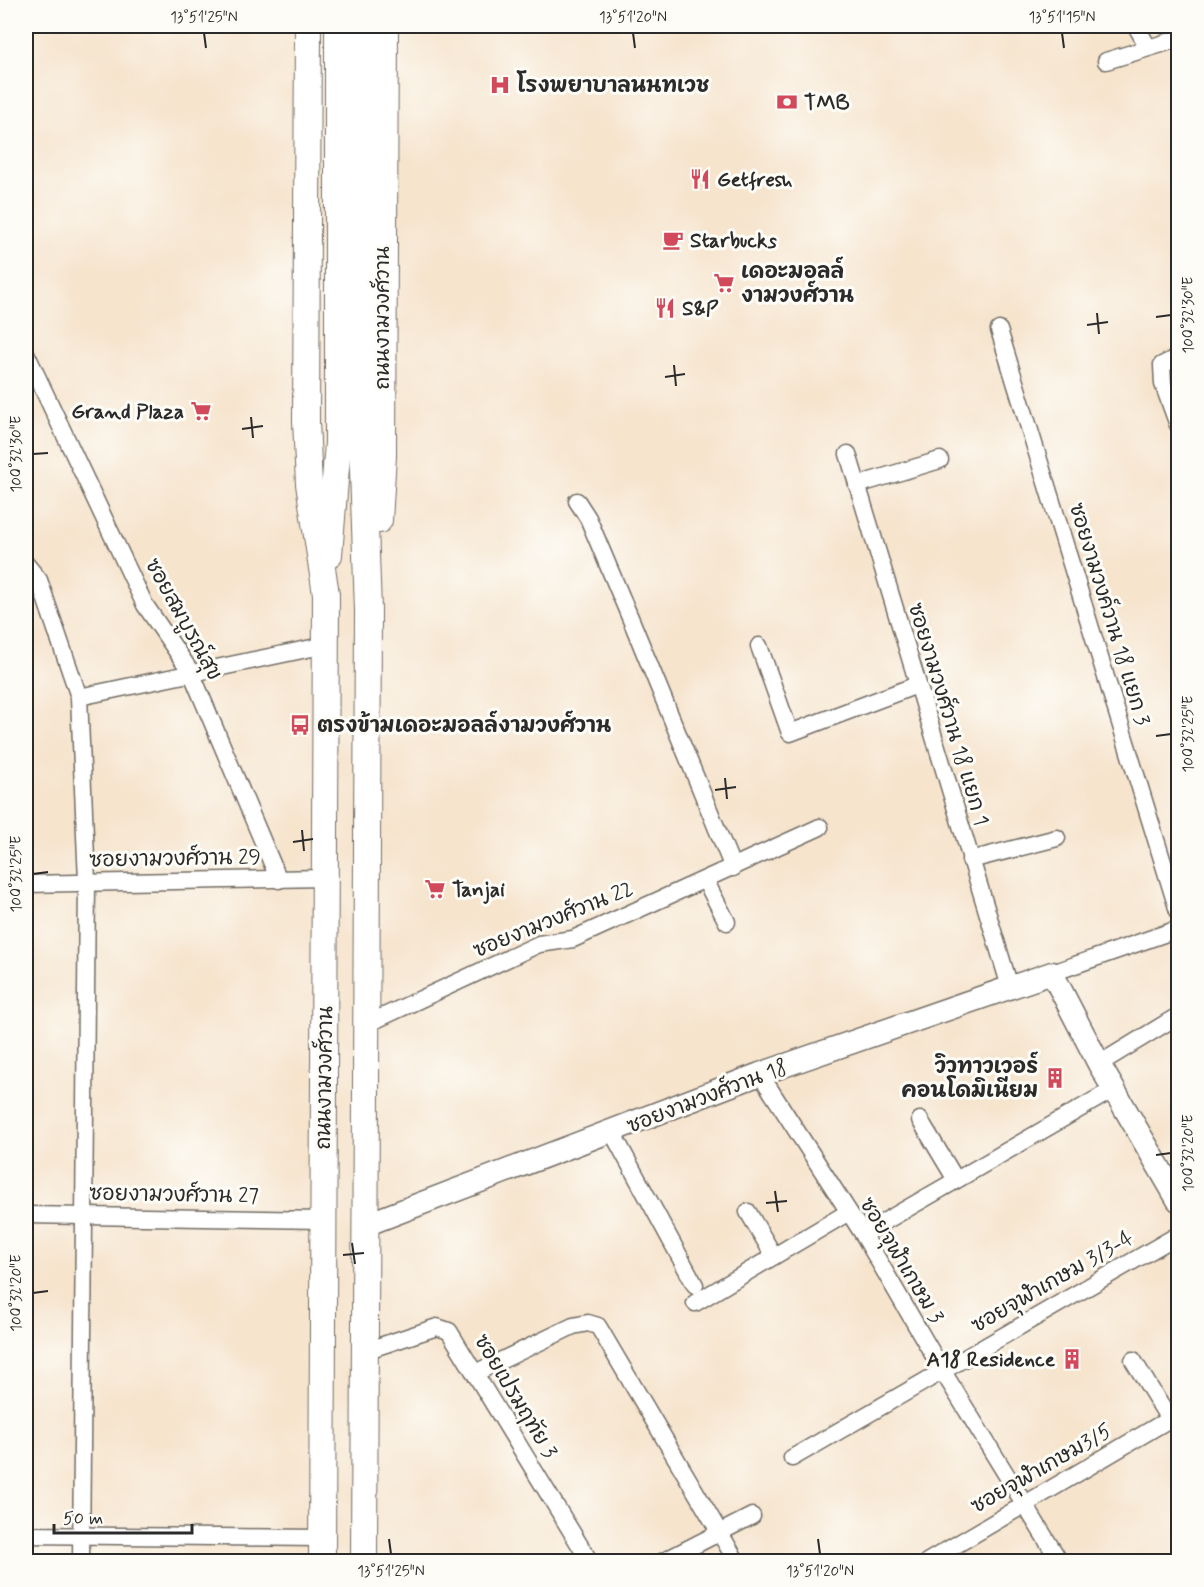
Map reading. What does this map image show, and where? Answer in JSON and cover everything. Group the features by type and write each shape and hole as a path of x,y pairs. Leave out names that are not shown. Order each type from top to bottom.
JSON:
{"main road":[{"name":"ถนนงามวงศ์วาน","path":"308,26 306,421 309,484 326,594 321,1550"},
{"name":"ถนนงามวงศ์วาน","path":"338,26 350,443 368,610 364,1562"},
{"name":"ถนนงามวงศ์วาน","path":"326,594 350,443 363,26"},
{"name":"ถนนงามวงศ์วาน","path":"368,610 380,516 382,464 385,26"}],"street":[{"path":"1136,26 1148,47"},
{"path":"1106,61 1179,39"},
{"name":"ซอยงามวงค์วาน 18 แยก 3","path":"999,330 1179,911"},
{"name":"ซอยสมบูรณ์สุข","path":"26,357 145,604 191,672 279,879"},
{"path":"1179,357 1162,365 1163,384 1179,425"},
{"name":"ซอยงามวงศ์วาน 18 แยก 1","path":"848,454 1010,987"},
{"path":"857,484 940,460"},
{"path":"577,501 588,518 733,868"},
{"path":"26,564 39,580 79,697 87,881 81,1562"},
{"path":"79,697 326,645"},
{"path":"759,646 790,732 917,685"},
{"name":"ซอยงามวงศ์วาน 22","path":"367,1024 539,945 573,939 820,827"},
{"path":"970,860 1058,838"},
{"name":"ซอยงามวงศ์วาน 29","path":"26,884 324,878"},
{"path":"705,880 727,922"},
{"path":"1179,929 1052,973 1099,1064 1179,1200"},
{"name":"ซอยงามวงศ์วาน 18","path":"365,1225 760,1074 1052,973"},
{"path":"1099,1064 1176,1017"},
{"name":"ซอยจุฬาเกษม 3","path":"760,1074 847,1213 863,1234 942,1370 1060,1562"},
{"path":"863,1234 1114,1089"},
{"path":"920,1120 956,1180"},
{"path":"612,1132 695,1285"},
{"path":"748,1212 774,1257"},
{"path":"695,1303 847,1213"},
{"name":"ซอยงามวงศ์วาน 27","path":"26,1215 322,1220"},
{"name":"ซอยจุฬาเกษม 3/3-4","path":"792,1458 1179,1235"},
{"path":"475,1373 573,1326 588,1323 598,1326 737,1562"},
{"name":"ซอยเปรมฤทัย 3","path":"365,1351 437,1327 449,1331 591,1562"},
{"path":"1133,1360 1174,1417"},
{"name":"ซอยจุฬาเกษม3/5","path":"927,1562 1023,1503 1174,1417"},
{"path":"662,1562 752,1516"},
{"path":"26,1535 82,1536 321,1550"}],"place":[{"name":"โรงพยาบาลนนทเวช","path":"500,85"},
{"name":"TMB","path":"787,102"},
{"name":"Getfresh","path":"700,179"},
{"name":"Starbucks","path":"673,240"},
{"name":"เดอะมอลล์ งามวงศ์วาน","path":"724,283"},
{"name":"S&P","path":"665,308"},
{"name":"Grand Plaza","path":"201,411"},
{"name":"ตรงข้ามเดอะมอลล์งามวงศ์วาน","path":"300,725"},
{"name":"Tanjai","path":"435,889"},
{"name":"วิวทาวเวอร์ คอนโดมิเนียม","path":"1055,1078"},
{"name":"A18 Residence","path":"1072,1359"}]}
